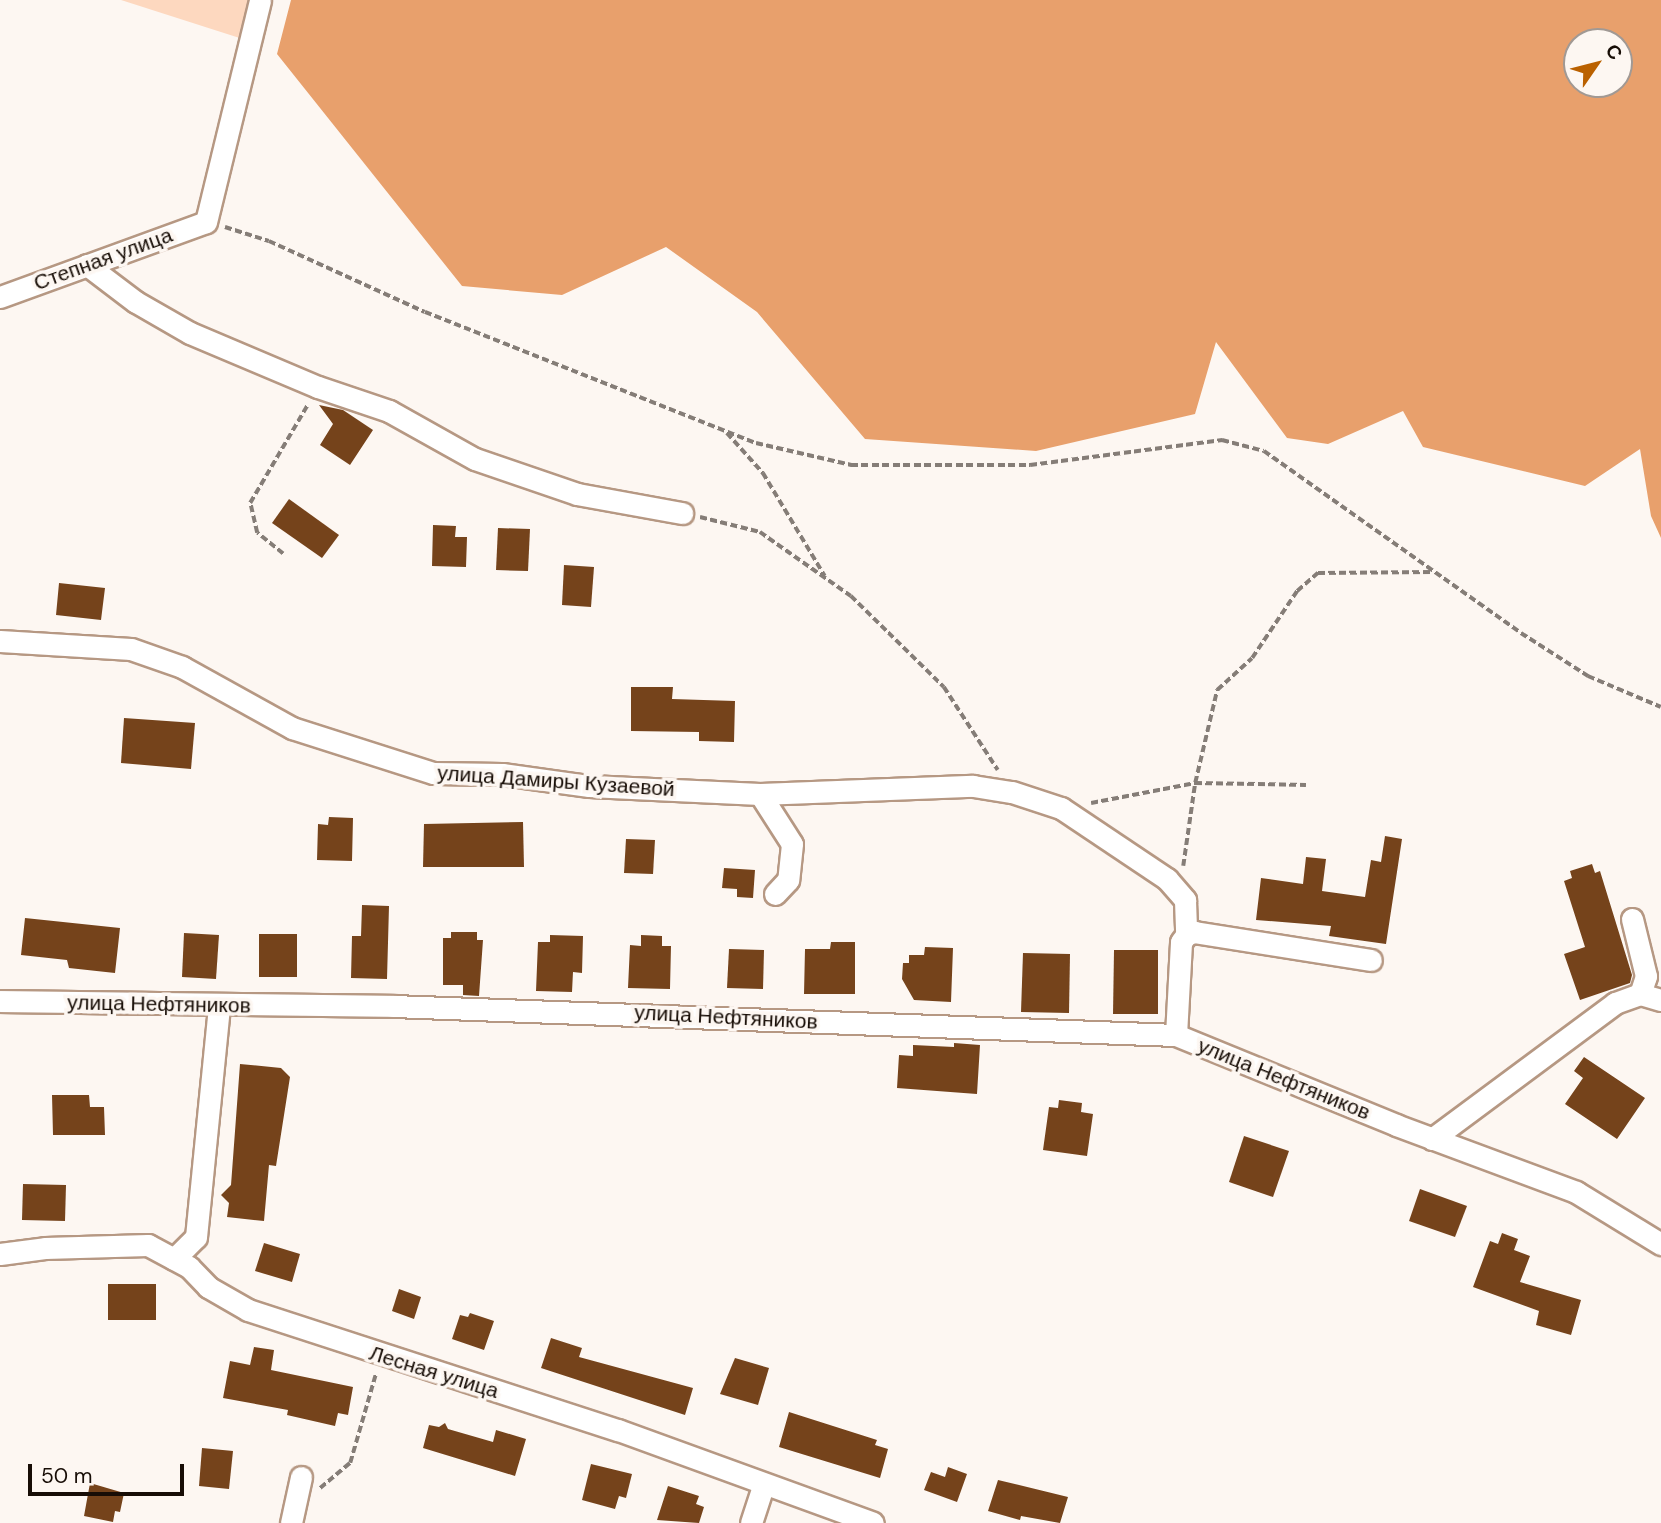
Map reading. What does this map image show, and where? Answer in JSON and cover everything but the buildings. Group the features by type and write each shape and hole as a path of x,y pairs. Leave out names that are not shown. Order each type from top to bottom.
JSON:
{"street":[{"path":"206,222 260,0"},
{"name":"Степная улица","path":"0,297 206,222"},
{"path":"87,265 136,302 190,333 318,387 389,411 511,474 577,494 682,513"},
{"name":"улица Дамиры Кузаевой","path":"0,641 131,649 182,667 292,728 433,773 502,774 589,786 760,794 973,786 1013,792 1061,808 1167,879 1185,900"},
{"path":"760,794 792,844 788,880 775,894"},
{"path":"1185,900 1186,935"},
{"path":"1432,1139 1615,1003 1651,997 1632,919"},
{"path":"1176,1035 1181,942 1186,935 1194,932 1371,960"},
{"name":"улица Нефтяников","path":"0,1001 621,1013 1176,1035 1432,1139 1576,1192 1661,1244"},
{"path":"174,1259 196,1237 219,1005"},
{"name":"Лесная улица","path":"0,1254 45,1248 148,1245 189,1267 208,1287 248,1310 381,1357 618,1430 763,1486 873,1523"},
{"path":"293,1516 301,1477"},
{"path":"751,1523 763,1486"}],"path":[{"path":"206,222 269,241 425,312 725,431 851,466 943,468 1030,465 1222,440 1264,451 1434,572 1588,676 1661,707"},
{"path":"283,554 257,533 250,503 318,387"},
{"path":"725,431 763,473 826,578"},
{"path":"682,513 760,532 851,596 944,687 1013,792"},
{"path":"1185,900 1183,867 1195,783 1217,690 1252,658 1297,592 1318,573 1434,572"},
{"path":"1061,808 1195,783 1306,785"},
{"path":"293,1516 350,1463 381,1357"}],"shaded area":[{"path":"121,0 267,0 258,44"},
{"path":"291,0 1661,0 1661,538 1651,516 1640,449 1585,486 1423,447 1403,411 1328,444 1287,438 1216,342 1195,414 1036,451 865,439 757,312 666,247 562,295 462,286 277,54"}]}
